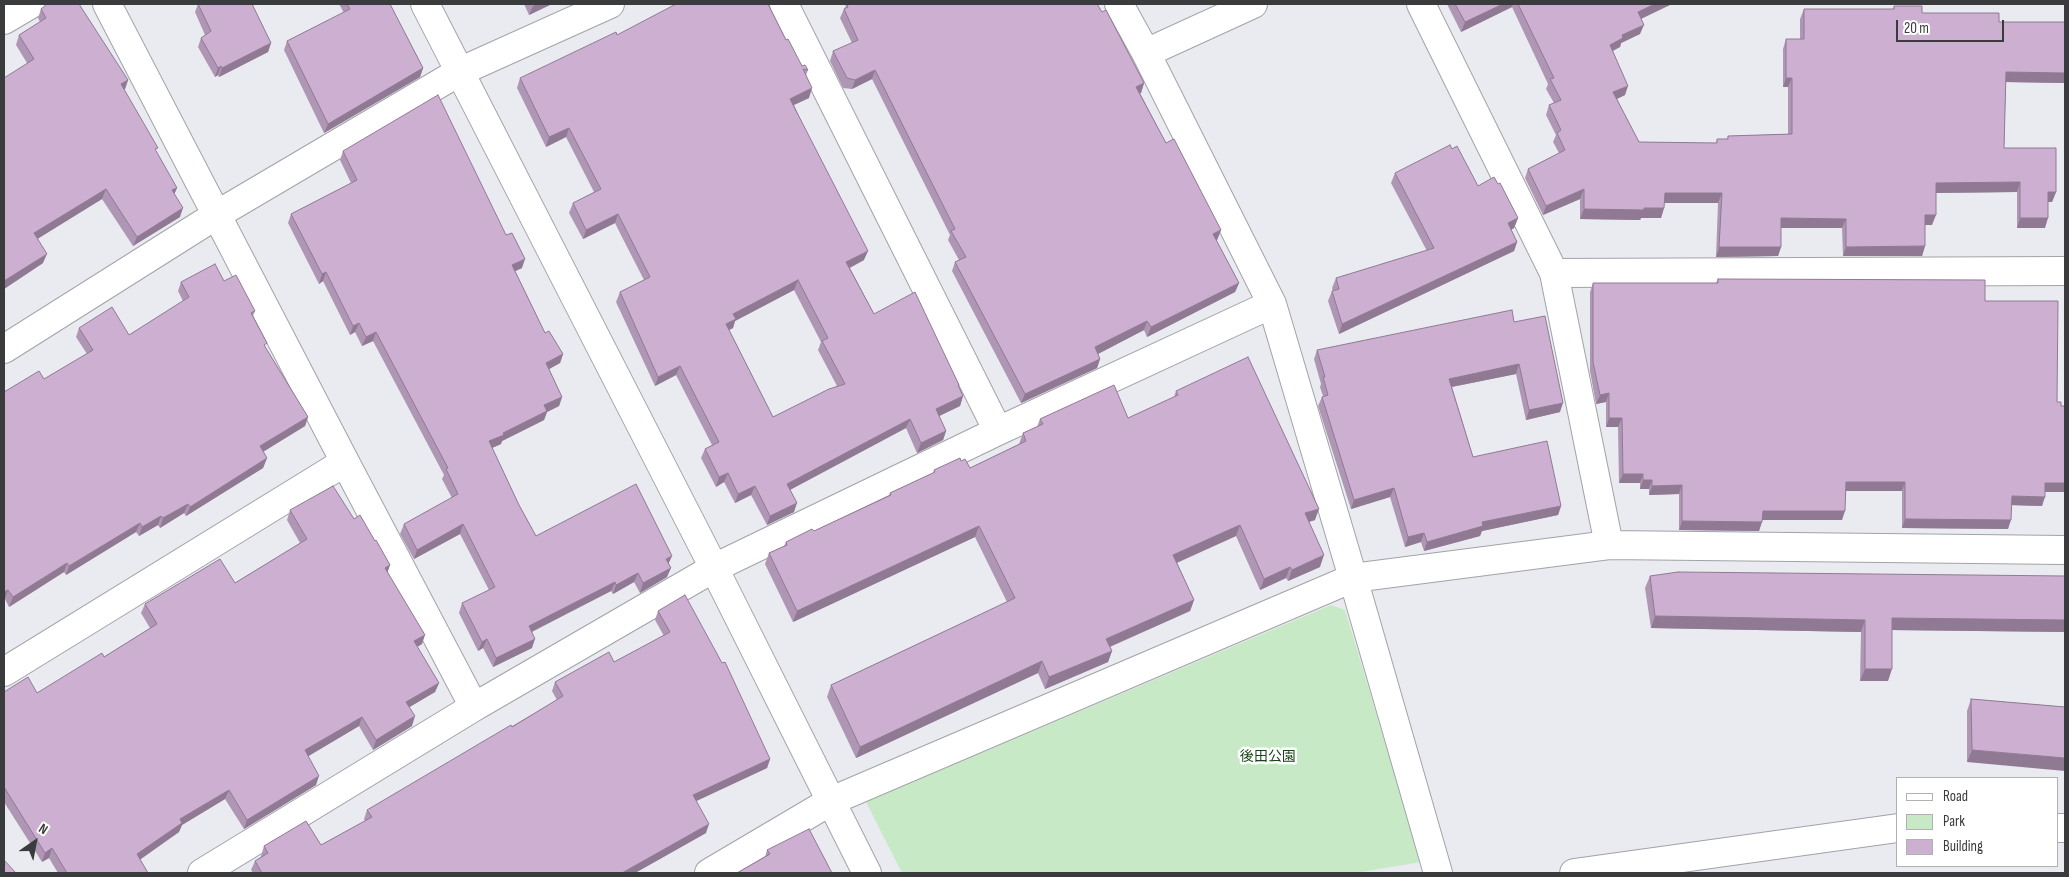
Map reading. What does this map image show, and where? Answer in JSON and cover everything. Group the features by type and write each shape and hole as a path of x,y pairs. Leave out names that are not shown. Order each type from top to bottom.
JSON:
{"street":[{"path":"4,20 31,4"},
{"path":"108,4 474,707"},
{"path":"424,4 714,568 867,873"},
{"path":"4,349 218,214 459,72 610,4"},
{"path":"784,4 998,431"},
{"path":"1119,4 1146,53 1272,304 1354,578 1438,873"},
{"path":"1146,53 1253,4"},
{"path":"1421,4 1554,272 1609,544"},
{"path":"1554,272 2065,271"},
{"path":"202,873 474,707 714,568 998,431 1272,304"},
{"path":"4,672 345,462"},
{"path":"709,873 831,801 1354,578 1609,544 2065,550"},
{"path":"1574,873 1896,828"}],"green space":[{"name":"後田公園","path":"1331,605 1345,610 1421,862 1355,873 902,873 866,802"}],"building":[{"path":"47,4 79,4 128,80 121,84 158,148 155,149 177,188 172,190 183,208 137,237 106,189 34,233 47,254 4,281 4,78 34,59 19,35 46,18 41,9"},
{"path":"198,4 252,4 271,43 222,68 221,66 218,68 201,38 211,31"},
{"path":"347,4 390,4 423,68 328,124 287,41 350,9"},
{"path":"676,4 768,4 786,40 788,39 802,66 805,65 808,70 803,69 812,88 790,99 868,251 846,262 874,314 915,292 959,385 963,396 936,409 946,431 921,443 910,419 787,484 797,503 770,516 755,486 738,494 728,473 719,477 705,449 719,442 680,366 658,377 620,292 650,277 618,214 586,230 573,203 601,189 569,128 549,137 520,78 616,32 617,35","holes":["798,280 828,338 822,341 845,384 829,389 773,417 726,324 736,319 733,314"]},
{"path":"847,4 1097,4 1102,12 1106,10 1144,83 1136,87 1166,143 1174,139 1221,230 1213,234 1239,283 1151,327 1147,321 1095,347 1100,359 1025,394 955,262 966,257 951,231 955,229 875,70 855,80 847,78 833,51 858,40 844,9 848,7"},
{"path":"1455,4 1503,4 1465,22"},
{"path":"1518,4 1655,4 1638,12 1644,25 1622,35 1623,38 1610,45 1628,86 1613,92 1639,142 1717,143 1717,139 1728,139 1728,136 1792,134 1792,78 1786,78 1786,39 1804,39 1804,9 1894,9 1894,6 1922,6 1922,13 1999,13 1999,22 2065,22 2065,73 2006,72 2004,148 2056,148 2056,192 2048,192 2048,218 2020,218 2020,182 1936,183 1936,215 1925,215 1925,246 1846,247 1846,219 1781,218 1781,247 1719,247 1722,193 1665,193 1664,208 1644,208 1644,210 1584,209 1584,189 1546,206 1528,169 1565,150 1557,133 1561,130 1549,105 1561,100 1550,79 1554,78"},
{"path":"438,95 506,235 512,233 525,259 512,265 545,333 549,331 563,354 546,363 562,397 544,405 547,411 503,433 504,435 489,441 519,505 536,536 636,484 672,556 666,559 671,568 643,583 638,573 616,585 615,582 529,626 535,639 496,658 487,639 482,642 462,603 495,587 463,524 417,550 404,524 458,494 446,469 448,468 376,332 366,337 359,323 353,326 326,272 322,274 291,214 357,180 343,151"},
{"path":"1450,145 1452,149 1457,146 1478,186 1494,177 1498,184 1500,183 1518,218 1508,223 1517,242 1342,324 1332,291 1339,289 1336,278 1434,248 1395,173"},
{"path":"215,264 224,281 236,275 255,311 251,313 267,343 264,345 308,417 260,446 267,458 190,507 188,504 142,527 140,523 69,566 67,563 13,597 8,590 4,592 4,392 39,371 44,379 93,350 79,328 112,307 129,335 189,297 181,282"},
{"path":"1718,279 1985,280 1985,301 2058,301 2057,402 2061,402 2061,406 2065,406 2065,483 2045,483 2045,497 2012,496 2011,520 1905,519 1905,482 1846,482 1845,511 1763,511 1762,522 1682,521 1682,485 1652,486 1652,480 1643,480 1643,474 1623,474 1622,418 1609,418 1609,393 1600,395 1593,362 1593,283 1718,283"},
{"path":"1512,310 1514,322 1545,316 1563,403 1529,410 1519,364 1449,379 1473,457 1547,441 1561,506 1482,522 1483,526 1427,542 1424,533 1408,537 1394,488 1354,500 1322,397 1328,395 1317,350"},
{"path":"1248,357 1319,509 1305,513 1324,555 1292,570 1290,567 1264,579 1240,525 1173,555 1194,600 1106,639 1112,651 1049,677 1042,661 860,747 831,685 1015,598 979,526 797,611 769,553 787,545 786,542 812,529 814,531 891,495 890,493 960,458 961,461 965,459 970,468 1026,441 1023,433 1043,424 1040,419 1114,385 1128,418 1178,395 1176,391"},
{"path":"333,486 354,519 360,515 390,565 385,568 425,635 414,641 439,683 406,702 415,716 376,740 362,717 305,750 319,776 247,820 229,790 180,819 182,823 137,854 148,873 67,873 52,848 45,853 4,787 4,692 28,677 37,693 102,653 104,657 157,624 145,604 220,559 235,583 307,539 290,510"},
{"path":"1678,572 2065,576 2065,620 1892,618 1892,669 1865,669 1865,620 1655,616 1650,576"},
{"path":"685,595 722,663 725,662 770,759 693,795 709,824 622,873 262,873 255,861 268,853 264,846 306,821 321,845 372,817 367,810 563,696 555,682 609,652 614,662 670,632 658,611"},
{"path":"1971,699 2065,707 2065,758 1972,750"},
{"path":"809,829 832,873 737,873 770,854 767,850"},
{"path":"4,860 16,873 4,873"}]}
